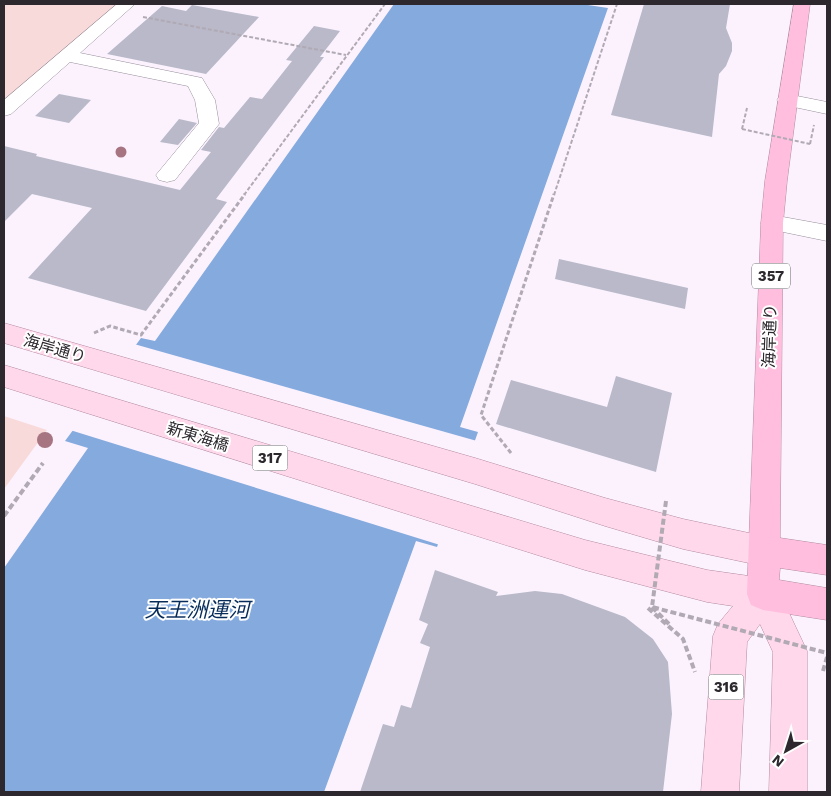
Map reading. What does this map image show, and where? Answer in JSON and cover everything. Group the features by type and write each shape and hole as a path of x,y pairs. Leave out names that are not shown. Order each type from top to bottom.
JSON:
{"highway":[{"name":"海岸通り","path":"763,594 772,223 787,100 802,4"},
{"path":"763,551 827,560"},
{"path":"763,594 827,604"}],"main road":[{"name":"海岸通り","path":"4,333 475,471 674,532 763,551"},
{"name":"新東海橋","path":"4,376 585,555 707,586 763,594"},
{"name":"316","path":"720,792 730,636 763,594"},
{"path":"763,594 790,651 788,792"}],"street":[{"path":"4,110 67,56 133,10"},
{"path":"67,56 195,82 205,100 209,124 167,175"},
{"path":"787,100 821,115"},
{"path":"772,223 827,233"}],"path":[{"path":"91,334 110,326 141,335 385,4"},
{"path":"512,454 481,416 618,4"},
{"path":"133,10 346,56"},
{"path":"747,108 742,129 810,144 821,115"},
{"path":"4,516 42,463"},
{"path":"650,608 666,501"},
{"path":"650,608 683,639 695,672"},
{"path":"650,608 827,653"}],"shaded area":[{"path":"4,4 127,4 4,110"},
{"path":"4,416 47,430 4,489"}],"water":[{"name":"天王洲運河","path":"394,4 581,4 608,8 460,427 478,432 437,547 416,541 324,792 4,792 4,568 88,448 65,441 141,338 155,341"}],"pier":[{"path":"134,344 477,441 440,545 70,430"}],"building":[{"path":"644,4 730,4 726,28 732,43 732,51 726,66 719,74 712,137 611,115"},
{"path":"192,5 259,17 206,74 107,54 162,6 186,11"},
{"path":"314,26 340,31 320,57 324,57 216,199 227,202 146,311 28,278 92,208 32,194 4,222 4,146 37,154 36,156 180,190 211,152 201,150 219,127 224,128 250,97 262,99 292,61 286,60"},
{"path":"59,94 91,100 69,123 35,116"},
{"path":"179,119 197,123 178,145 160,142"},
{"path":"559,259 688,288 685,309 555,279"},
{"path":"616,376 672,393 656,472 496,424 511,380 607,407"},
{"path":"435,570 498,592 496,596 535,591 562,594 625,617 653,639 668,662 672,714 663,792 360,792 383,724 394,727 401,705 411,708 430,647 420,643 428,624 419,620"}]}
